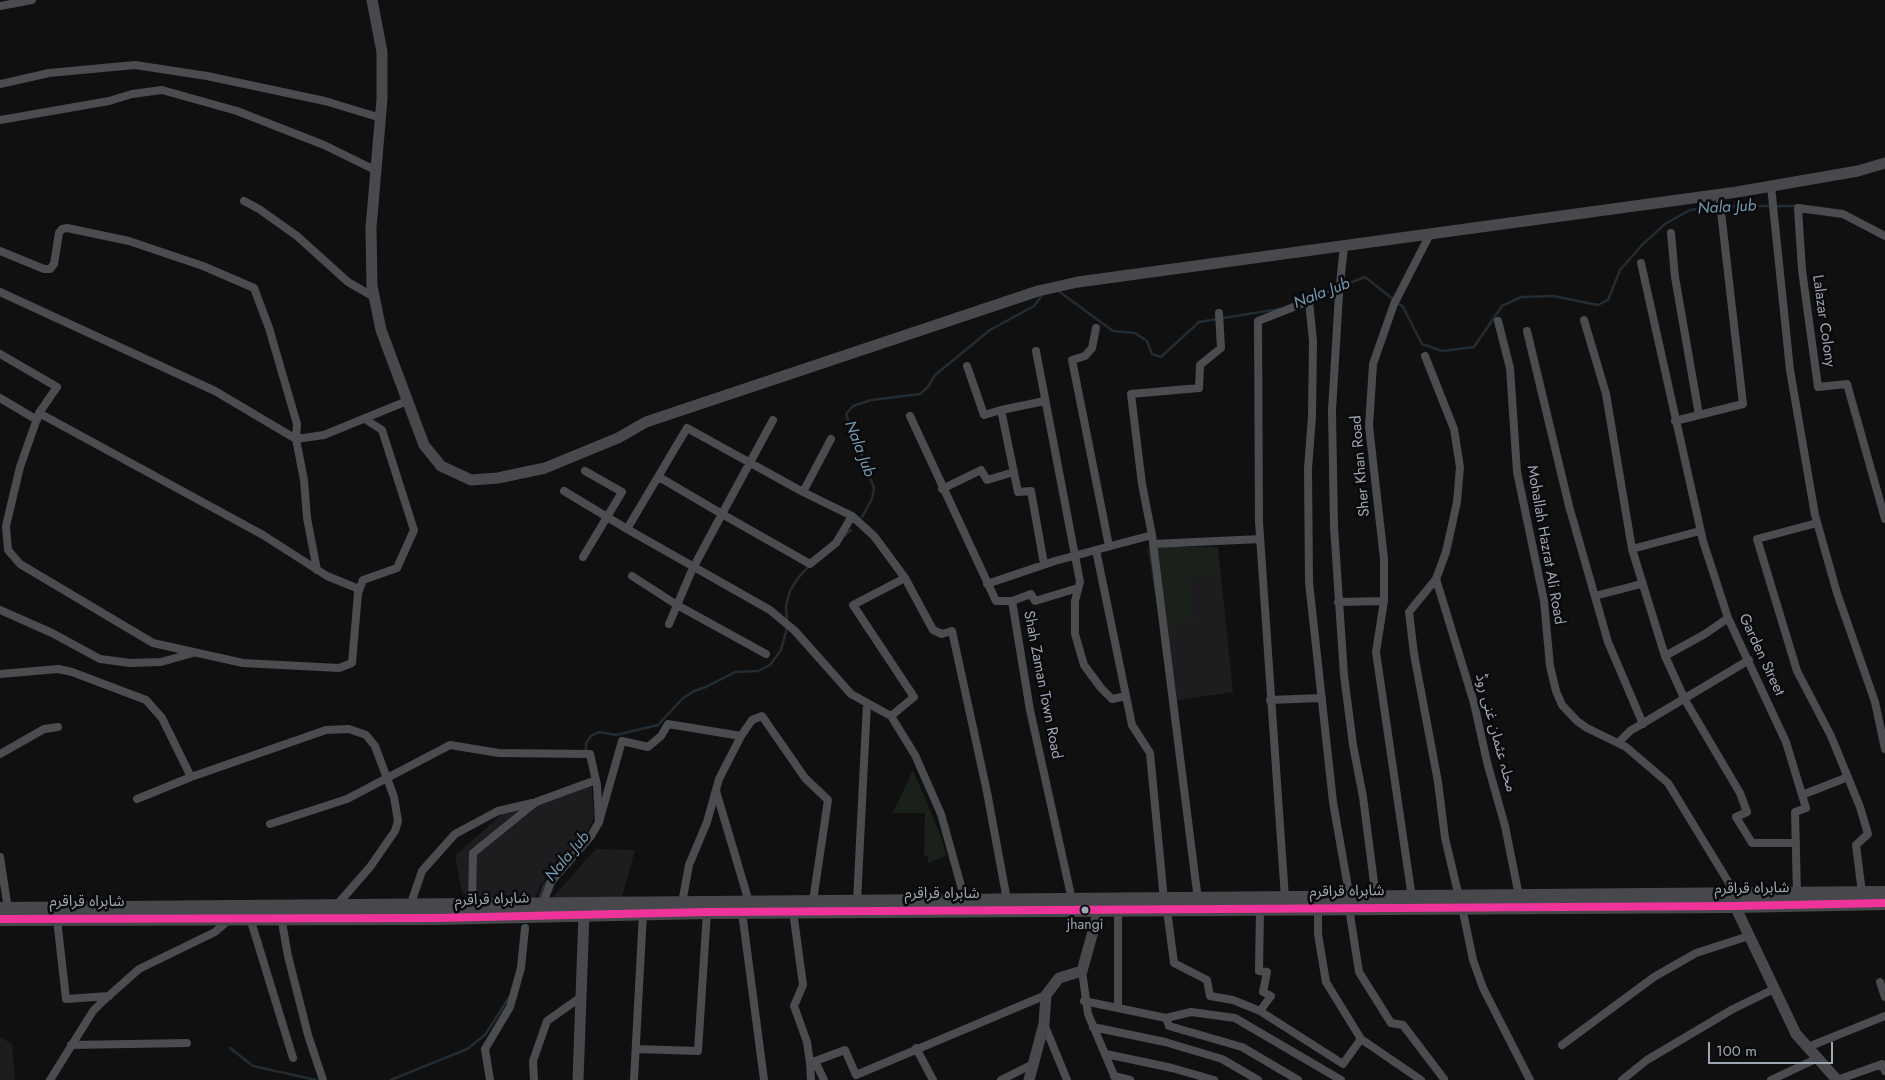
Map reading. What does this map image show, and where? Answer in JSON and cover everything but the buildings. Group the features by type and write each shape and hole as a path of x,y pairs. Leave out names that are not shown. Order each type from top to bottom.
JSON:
{"highway":[{"name":"شاہراہ قراقرم","path":"1180,905 1198,900 1285,898 1349,904 1734,901 1797,894 1885,893"},
{"name":"شاہراہ قراقرم","path":"3,913 57,919 281,918 410,906 472,906 584,914 707,912 813,901 965,900 1072,900 1260,909 1318,908 1376,898 1412,898 1460,902 1519,896 1834,904 1885,902"},
{"name":"شاہراہ قراقرم","path":"3,913 335,907 358,912 436,918 531,909 682,903 793,911 1118,910 1165,905"},
{"path":"1834,904 1841,910 1885,911"}],"street":[{"path":"0,6 32,0"},
{"path":"372,0 382,52 381,118 371,228 374,297 381,330 424,446 442,466 471,480 498,478 545,468 618,438 646,422 1038,291 1078,282 1719,194 1858,171 1885,163"},
{"path":"0,84 49,73 135,65 207,76 325,101 381,118"},
{"path":"0,120 110,101 132,94 162,90 237,111 324,145 377,171"},
{"path":"1771,186 1790,370 1817,523 1837,594 1875,702 1885,748"},
{"path":"1675,421 1743,404 1719,194"},
{"path":"244,201 259,209 297,236 348,282 374,297"},
{"name":"Lalazar Colony","path":"1885,236 1843,214 1798,208 1802,270 1818,387 1848,384 1885,519"},
{"path":"0,251 44,269 50,269 54,264 59,233 62,229 67,228 129,241 203,266 254,288 298,424 296,439 311,546 318,570"},
{"path":"1670,233 1675,276 1699,414"},
{"name":"Sher Khan Road","path":"1412,898 1376,652 1384,601 1384,559 1369,426 1373,364 1396,300 1430,234"},
{"name":"Sher Khan Road","path":"1344,246 1332,410 1334,528 1338,602 1352,745 1363,797 1376,898"},
{"name":"Garden Street","path":"1641,263 1700,530 1728,618 1786,742 1802,795"},
{"path":"0,292 215,391 296,439 324,435 407,401"},
{"path":"1285,898 1260,539 1258,321 1309,301 1313,341 1312,417 1308,468 1309,582 1333,802 1359,972 1390,1023 1403,1025 1444,1079"},
{"path":"1198,900 1152,535 1142,484 1131,394 1199,388 1200,365 1221,348 1219,314"},
{"path":"1584,320 1606,394 1632,549 1641,584 1665,656 1684,700 1740,793 1746,812 1736,817 1752,843 1796,843"},
{"name":"Mohallah Hazrat Ali Road","path":"1498,321 1510,368 1517,472 1544,602 1552,680 1562,705 1569,714 1588,728 1618,743 1646,762 1668,783 1729,883 1734,901"},
{"path":"1096,328 1092,348 1085,356 1072,360 1109,546"},
{"path":"1527,331 1569,506 1608,642 1643,724"},
{"path":"1036,352 1080,582 1075,601 1075,634 1084,665 1112,699 1126,696"},
{"path":"0,354 57,387 38,417 20,467 6,526 8,550 20,564 153,643 243,663 339,668 352,663 359,589 364,580 397,568 414,530 382,430 365,419"},
{"path":"1425,356 1454,429 1460,467 1457,502 1448,544 1436,579 1409,612 1414,654 1438,782 1445,838 1473,960 1482,988 1530,1080"},
{"path":"967,366 984,415 1045,401"},
{"path":"0,398 263,535 326,576 359,589"},
{"path":"1001,410 1018,492 1031,491 1044,564"},
{"name":"Shah Zaman Town Road","path":"910,416 942,489 996,601 1012,601 1030,710 1072,900"},
{"path":"668,624 694,566 773,420"},
{"path":"627,529 687,428 803,492 852,516 874,536 904,578 933,630 942,634 952,631 987,792 1007,900"},
{"path":"803,492 831,439"},
{"path":"942,489 981,470 986,480 1014,472"},
{"path":"583,557 622,492 585,471"},
{"path":"659,477 810,564 836,543 852,516"},
{"path":"564,491 770,610 792,628 851,694 892,716 914,755 941,814 965,900"},
{"path":"1817,523 1757,539 1797,671 1831,736 1868,834 1856,845 1862,893"},
{"path":"1632,549 1700,530"},
{"path":"987,584 1044,564 1152,535"},
{"path":"1153,544 1260,539"},
{"path":"1096,550 1132,725 1150,753 1165,905 1174,964 1207,980 1210,996 1233,1000 1260,1011 1343,1064 1361,1039"},
{"path":"632,576 677,605 766,654"},
{"path":"892,716 914,698 853,606 904,578"},
{"name":"محلہ عثمان غنی روڈ","path":"1436,579 1474,703 1487,762 1506,826 1519,896"},
{"path":"1595,596 1641,584"},
{"path":"1012,601 1031,594 1034,601 1078,588"},
{"path":"1338,602 1384,601"},
{"path":"0,610 52,633 100,658 130,663 161,662 193,653"},
{"path":"1665,656 1705,634 1728,618"},
{"path":"1618,743 1622,738 1643,724 1749,660"},
{"path":"0,674 58,669 72,672 146,700 162,718 192,777"},
{"path":"1270,700 1322,698"},
{"path":"857,901 867,703"},
{"path":"682,903 689,865 707,822 719,779 741,736 752,720 762,716 805,778 828,800 813,901"},
{"path":"531,909 551,882 591,836 599,822 622,741 648,747 661,736 668,724 741,736"},
{"path":"0,754 44,729 58,727"},
{"path":"137,799 192,777 326,730 349,729 366,735 375,746 388,779 394,797 398,821 395,831 370,867 335,907"},
{"path":"270,824 346,799 388,779 450,745 499,753 590,754 596,780 599,822"},
{"path":"1797,894 1794,812 1806,808 1802,795 1848,777"},
{"path":"410,906 422,871 455,834 498,811 536,802 596,780"},
{"path":"715,790 745,907 764,1080"},
{"path":"472,906 473,853 536,802"},
{"path":"0,857 3,913"},
{"path":"1734,901 1748,936 1796,1034 1837,1080 1882,1064 1885,1071"},
{"path":"1318,908 1318,934 1326,982 1361,1039 1422,1080"},
{"path":"1260,909 1259,970 1268,972 1263,992 1271,996 1260,1011"},
{"path":"1100,910 1082,971 1084,1001 1115,1078 1130,1080"},
{"path":"1118,910 1118,1008"},
{"path":"793,911 803,984 794,1006 812,1062 811,1080"},
{"path":"636,1049 698,1051 707,912"},
{"path":"634,1080 644,913"},
{"path":"578,1080 584,914"},
{"path":"50,1080 93,1011 109,996 139,970 215,932 231,918"},
{"path":"250,918 293,1058"},
{"path":"281,918 290,965 308,1035 323,1080"},
{"path":"57,919 66,999 109,996"},
{"path":"490,1080 485,1050 510,1007 521,968 525,928"},
{"path":"1562,1044 1654,977 1696,953 1748,936"},
{"path":"812,1062 844,1050 856,1075 916,1048 1046,995 1060,978 1082,971"},
{"path":"1880,982 1885,997"},
{"path":"1622,1080 1647,1060 1733,1009 1774,989"},
{"path":"1029,1080 1044,1024 1046,995"},
{"path":"534,1080 533,1061 546,1021 581,997"},
{"path":"1084,1001 1166,1018 1192,1012 1235,1018 1341,1080"},
{"path":"1808,1047 1885,1016"},
{"path":"1166,1018 1169,1026 1242,1047 1298,1080"},
{"path":"1044,1024 1067,1080"},
{"path":"1093,1027 1165,1042 1222,1059 1258,1080"},
{"path":"71,1045 187,1044"},
{"path":"916,1048 934,1080"},
{"path":"1106,1054 1172,1068 1214,1080"},
{"path":"1771,1080 1818,1058"},
{"path":"812,1062 824,1080"},
{"path":"1001,1080 1035,1063"}],"shaded area":[{"path":"1147,547 1218,547 1233,692 1173,701"},
{"path":"1147,547 1218,547 1220,573 1188,578 1194,619 1161,624"},
{"path":"913,770 942,839 946,856 928,863 928,856 924,856 925,813 893,813"},
{"path":"591,780 594,817 585,836 540,885 535,898 471,900 462,893 455,856 506,810"},
{"path":"596,849 635,850 622,897 553,897"},
{"path":"0,1037 12,1044 15,1080 0,1080"}],"waterway":[{"name":"Nala Jub","path":"1310,299 1365,277 1403,307 1422,344 1442,351 1474,347 1502,306 1521,297 1553,296 1598,305 1608,300 1620,270 1643,244 1665,224 1690,210 1718,206 1798,206"},
{"name":"Nala Jub","path":"1057,290 1113,331 1135,333 1147,341 1152,354 1161,357 1199,322 1279,309"},
{"name":"Nala Jub","path":"862,517 872,499 874,488 846,414 853,406 871,400 920,394 928,387 935,375 990,330 1034,306 1043,294"},
{"name":"Nala Jub","path":"843,537 851,530"},
{"name":"Nala Jub","path":"787,622 786,605 790,591 798,578 810,565"},
{"name":"Nala Jub","path":"586,753 586,743 591,736 599,732 616,735 658,725 682,699 694,691 735,672 758,671 770,665 781,650 787,628"},
{"name":"Nala Jub","path":"540,896 544,885 568,857"},
{"name":"Nala Jub","path":"391,1080 467,1049 485,1035 510,996"},
{"name":"Nala Jub","path":"230,1048 253,1066 316,1080"}],"transit line":[{"path":"0,919 435,918 707,912 1735,906 1885,903"}],"place":[{"name":"jhangi","path":"1085,910"}]}
